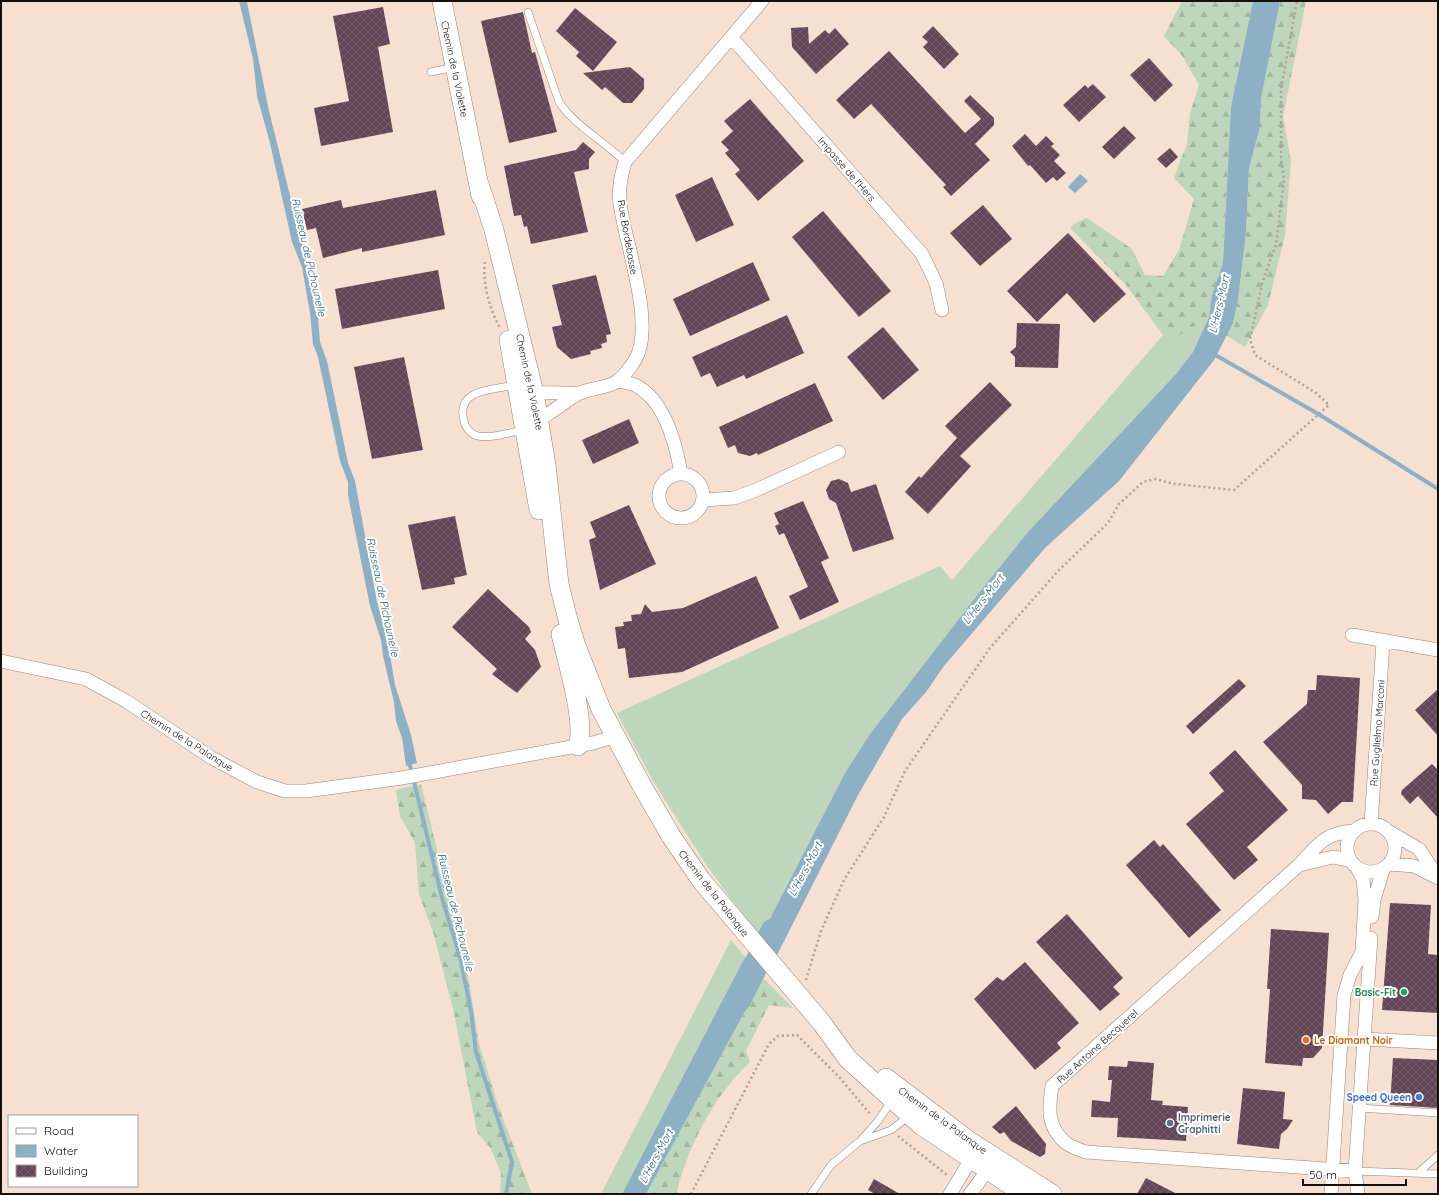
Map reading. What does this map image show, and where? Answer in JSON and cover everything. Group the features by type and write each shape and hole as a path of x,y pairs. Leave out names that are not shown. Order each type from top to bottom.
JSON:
{"street":[{"name":"Chemin de la Violette","path":"442,1 479,184 487,233 528,387 534,425 552,590 579,715 581,730 578,746"},
{"name":"Rue Bordebasse","path":"534,425 565,401 580,393 617,381 629,369 639,353 642,338 642,315 620,203 620,180 625,162 762,1"},
{"name":"Impasse de l'Hers","path":"732,38 922,254 936,283 942,310"},
{"path":"617,381 634,384 645,391 656,402 677,448 681,474"},
{"name":"Chemin de la Violette","path":"528,387 521,407 534,425 547,472 559,584 576,646 601,709"},
{"name":"Rue Bordebasse","path":"528,387 580,393"},
{"path":"703,500 734,498 754,491 839,452"},
{"path":"681,474 688,475 695,479 700,485 703,500 699,509 691,516 682,518 672,516 664,510 660,501 660,492 664,483 671,476 681,474"},
{"name":"Chemin de la Violette","path":"550,568 559,584"},
{"path":"1352,635 1383,642 1438,650"},
{"name":"Rue Guglielmo Marconi","path":"1371,824 1383,642"},
{"name":"Chemin de la Palanque","path":"1,661 86,679 126,701 212,758 257,782 285,790 306,791 424,775 578,746 616,736"},
{"name":"Chemin de la Palanque","path":"601,709 671,836 702,880 796,994 821,1022 900,1098 1024,1194"},
{"path":"1331,1194 1344,996 1350,975 1362,952 1365,900 1363,879 1346,850 1348,840 1354,831 1362,826 1371,824 1380,826 1420,849 1438,878"},
{"name":"Rue Antoine Becquerel","path":"1354,831 1338,832 1324,840 1299,865 1052,1086 1048,1109 1054,1129 1066,1144 1086,1152 1355,1171"},
{"path":"1358,1194 1355,1171 1374,900 1387,867 1395,853 1394,841 1388,831"},
{"name":"Rue Antoine Becquerel","path":"1299,865 1333,857 1353,864"},
{"path":"1353,864 1370,873 1387,867 1414,866 1438,878"},
{"path":"1364,1039 1438,1043"},
{"name":"Chemin de la Palanque","path":"900,1098 909,1115 981,1161 1052,1194"},
{"path":"950,1194 957,1182 981,1161"},
{"path":"970,1194 981,1161"}],"lane":[{"path":"528,12 559,102 567,114 610,147 625,162"},
{"path":"431,72 455,67"},
{"path":"528,387 474,394 466,399 462,405 462,413 464,423 476,436 485,437 534,425"},
{"path":"810,1194 831,1165 860,1141 900,1098"},
{"path":"1359,1108 1438,1113"},
{"path":"860,1141 891,1130 909,1115"},
{"path":"1418,1173 1438,1155"},
{"path":"1355,1171 1438,1174"}],"path":[{"path":"796,994 807,987 806,975 821,931 844,880 884,817 906,770 990,648 1059,570 1108,523 1119,504 1143,482 1155,479 1175,484 1234,490 1329,405 1316,393 1255,355 1250,339 1262,284 1276,244 1284,180 1281,157 1281,89 1297,1"},
{"path":"691,1194 769,1044 778,1036 797,1035 840,1078 872,1116"},
{"path":"894,1133 957,1182"}],"green space":[{"path":"1182,1 1253,1 1231,107 1223,263 1212,295 1209,317 1180,335 1163,335 1126,285 1070,228 1074,224 1087,218 1132,249 1145,275 1163,276 1179,250 1194,199 1174,178 1187,144 1190,113 1199,85 1183,57 1164,36"},
{"path":"1280,1 1306,1 1283,117 1291,161 1285,235 1268,305 1245,347 1226,335 1233,323 1238,300 1246,232 1249,168 1260,127 1261,99"},
{"path":"1209,317 1193,352 1176,374 1028,532 870,734 845,773 760,938 707,866 653,781 617,713 940,566 952,580 1163,335 1180,335"},
{"path":"421,784 469,981 479,1044 499,1108 532,1194 500,1194 501,1173 491,1149 477,1132 454,1013 434,935 419,894 415,843 400,816 396,790"},
{"path":"731,940 745,957 622,1194 601,1194"},
{"path":"763,978 793,1008 769,1005 746,1051 750,1062 728,1086 710,1112 689,1154 679,1182 677,1194 646,1194"}],"water":[{"path":"239,1 247,2 269,111 308,268 318,316 320,342 327,361 348,463 355,481 377,602 388,643 395,685 411,735 417,763 406,766 402,738 396,721 394,702 383,656 381,640 370,606 348,495 348,482 340,461 318,357 313,344 310,313 302,267 292,242 270,143 257,96 253,59"},
{"path":"1253,1 1280,1 1261,99 1260,127 1249,168 1246,232 1238,300 1233,323 1214,360 1119,481 1045,548 944,666 926,692 902,719 858,795 776,957 760,938 845,773 870,734 1028,532 1176,374 1193,352 1209,317 1212,295 1223,263 1231,107"},
{"path":"1080,174 1088,181 1075,193 1068,187"},
{"path":"745,957 763,978 646,1194 622,1194"}],"building":[{"path":"383,7 390,44 378,47 393,132 321,146 314,108 349,101 333,16"},
{"path":"575,8 617,42 593,71 576,56 579,52 556,31"},
{"path":"523,12 532,53 535,52 557,132 509,143 481,21"},
{"path":"933,26 959,54 944,69 923,47 928,42 922,37"},
{"path":"808,27 809,44 825,30 829,34 835,28 849,44 816,74 792,47 791,28"},
{"path":"889,51 965,133 981,119 964,101 970,95 994,118 994,125 975,144 990,160 951,196 943,187 946,185 871,104 854,119 836,100"},
{"path":"1149,58 1173,85 1155,102 1130,75"},
{"path":"630,67 644,79 644,89 632,103 623,103 605,87 602,90 583,73"},
{"path":"1093,84 1106,97 1079,122 1063,105 1085,85 1088,88"},
{"path":"750,99 804,161 758,201 735,174 740,170 725,153 729,150 721,142 733,131 724,121"},
{"path":"1124,126 1136,138 1114,159 1102,147"},
{"path":"1025,134 1036,146 1046,136 1054,144 1051,146 1060,155 1054,161 1066,173 1057,181 1053,177 1046,183 1030,165 1028,166 1012,146"},
{"path":"583,142 595,152 589,159 589,169 574,172 588,232 531,244 527,226 524,227 521,215 514,216 504,166 576,150"},
{"path":"1170,148 1178,157 1166,168 1157,159"},
{"path":"712,177 734,225 696,242 675,195"},
{"path":"436,190 445,235 362,252 362,248 323,258 316,228 307,230 302,209 341,200 343,208"},
{"path":"983,205 1012,239 980,266 950,233"},
{"path":"823,211 891,291 859,317 792,237"},
{"path":"1068,233 1126,294 1094,323 1067,293 1037,322 1007,291"},
{"path":"753,262 770,300 690,336 673,299"},
{"path":"438,270 445,309 342,329 335,289"},
{"path":"596,275 611,334 606,335 607,342 601,344 602,348 590,351 591,354 571,359 557,347 552,327 562,325 552,285"},
{"path":"787,315 804,353 746,379 744,375 717,387 710,373 701,377 692,357"},
{"path":"1017,323 1060,324 1058,368 1015,367 1015,357 1010,352 1016,347"},
{"path":"883,327 919,370 883,400 847,357"},
{"path":"404,357 423,450 372,459 354,367"},
{"path":"990,382 1012,405 960,456 971,466 928,514 905,492 919,476 921,478 957,438 945,426"},
{"path":"815,383 833,421 758,455 757,453 750,456 738,453 735,445 728,448 719,427"},
{"path":"629,419 639,443 593,464 582,440"},
{"path":"839,479 848,483 851,492 876,484 894,539 853,552 836,503 829,499 826,490 831,481"},
{"path":"803,501 829,558 821,562 839,602 800,620 789,596 808,587 784,533 779,535 775,526 779,524 774,513"},
{"path":"629,505 656,564 600,590 589,540 596,537 590,522"},
{"path":"455,516 467,575 454,578 455,584 422,590 408,525"},
{"path":"756,576 779,628 682,672 629,678 625,648 618,649 615,627 624,626 623,622 632,621 631,615 641,614 645,604 652,612 683,608"},
{"path":"488,589 529,627 531,632 525,639 535,650 541,667 517,693 492,674 497,669 452,627"},
{"path":"1317,675 1360,678 1353,802 1342,802 1328,814 1316,800 1302,799 1302,785 1263,742 1307,704 1308,690 1316,690"},
{"path":"1239,679 1246,686 1193,734 1186,726"},
{"path":"1438,689 1438,736 1415,710"},
{"path":"1235,750 1288,810 1247,847 1258,860 1234,880 1186,824 1224,791 1209,773"},
{"path":"1432,764 1438,770 1438,818 1418,796 1410,804 1401,794 1402,790"},
{"path":"1154,840 1160,847 1163,844 1221,910 1189,938 1126,865"},
{"path":"1390,903 1431,905 1428,954 1438,955 1438,1013 1382,1010"},
{"path":"1067,914 1123,978 1113,987 1120,994 1100,1011 1036,942"},
{"path":"1271,929 1329,933 1322,1048 1313,1058 1303,1058 1302,1066 1265,1063 1270,989 1267,989"},
{"path":"1025,962 1079,1023 1057,1043 1061,1048 1035,1070 974,999 997,977 1003,981"},
{"path":"1393,1058 1438,1060 1438,1108 1390,1105"},
{"path":"1128,1061 1154,1063 1151,1100 1163,1101 1162,1105 1188,1107 1186,1141 1117,1137 1118,1118 1091,1117 1092,1100 1110,1102 1112,1080 1108,1080 1109,1066 1127,1067"},
{"path":"1243,1088 1285,1092 1283,1119 1293,1120 1287,1129 1281,1134 1279,1149 1237,1144"},
{"path":"1016,1106 1046,1144 1045,1154 1040,1157 1011,1141 1004,1132 1000,1134 992,1127"},
{"path":"1146,1178 1177,1194 1137,1194"},
{"path":"874,1179 900,1194 875,1194 868,1190"}],"waterway":[{"path":"1212,353 1320,415 1438,489"},
{"name":"Ruisseau de Pichounelle","path":"409,761 442,898 460,957 471,1011 476,1052 512,1162 506,1194"},
{"name":"L'Hers-Mort","path":"739,999 773,931"}],"place":[{"name":"Basic-Fit","path":"1404,992"},
{"name":"Le Diamant Noir","path":"1306,1040"},
{"name":"Speed Queen","path":"1419,1097"},
{"name":"Imprimerie Graphitti","path":"1170,1123"}]}
